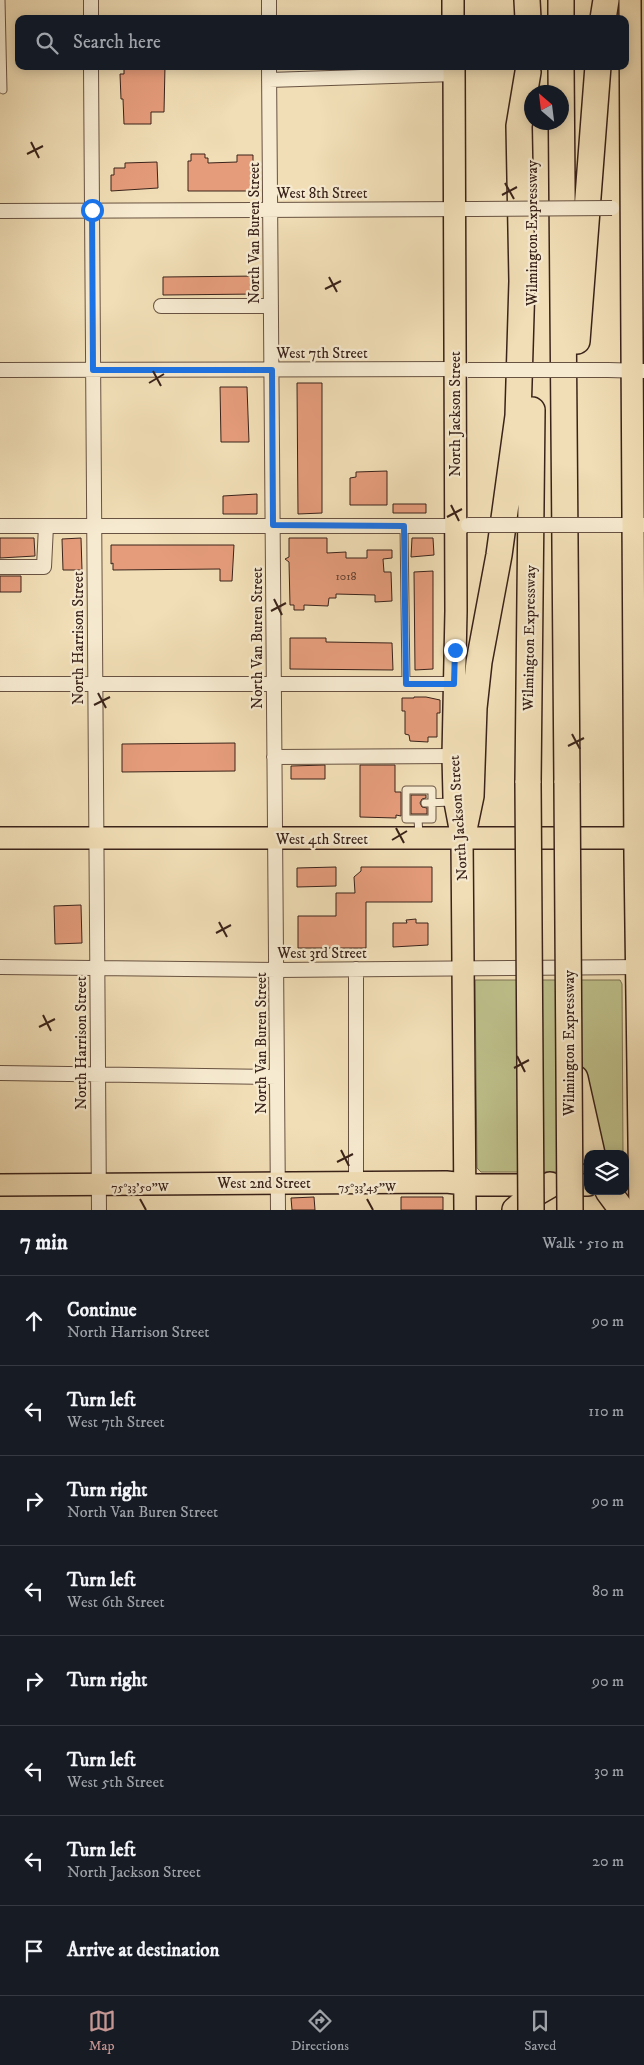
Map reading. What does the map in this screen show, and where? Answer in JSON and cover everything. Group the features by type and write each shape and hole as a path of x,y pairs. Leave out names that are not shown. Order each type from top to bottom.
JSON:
{"highway":[{"path":"527,0 528,15"},
{"path":"561,0 561,15"},
{"path":"604,15 606,0"},
{"path":"462,839 471,796 474,708 479,662 498,555 518,416 522,281 519,126 528,70"},
{"name":"Wilmington Expressway","path":"528,70 531,132 533,331 528,783 531,1210"},
{"name":"Wilmington Expressway","path":"561,70 570,1210"},
{"path":"566,580 572,510 574,382 598,70"},
{"path":"569,1047 591,1150"},
{"path":"515,1210 531,1196 550,1185"},
{"path":"611,1195 622,1210"}],"main road":[{"path":"453,0 453,15"},
{"path":"630,0 635,119 629,208 635,284 638,371 635,421 638,525 640,967 636,1184 640,1210"},
{"name":"North Jackson Street","path":"454,70 464,209 462,526 456,611 453,756 455,802 462,839 465,1210"},
{"name":"West 4th Street","path":"0,838 276,838 419,829 462,839 639,838"},
{"name":"West 2nd Street","path":"0,1185 446,1182 465,1184 584,1185"}],"street":[{"path":"91,0 91,15"},
{"path":"269,0 269,15"},
{"name":"North Harrison Street","path":"91,70 99,1210"},
{"path":"269,73 454,70"},
{"name":"North Van Buren Street","path":"269,73 278,1210"},
{"name":"West 8th Street","path":"0,211 629,208"},
{"path":"161,306 271,306"},
{"name":"West 7th Street","path":"0,370 638,371"},
{"path":"0,526 638,525"},
{"path":"0,567 44,566 46,526"},
{"path":"0,684 454,684"},
{"path":"274,757 453,756"},
{"name":"West 3rd Street","path":"0,967 277,970 640,967"},
{"path":"356,969 356,1183"},
{"path":"0,1073 277,1077"}],"lane":[{"path":"1,0 3,90"},
{"path":"404,526 406,684"},
{"path":"406,790 432,790 429,803 432,819 419,829 406,819 408,803 406,790"},
{"path":"429,803 455,802"}],"green space":[{"path":"475,980 620,980 622,984 623,1150 584,1150 584,1172 481,1172 477,1168"}],"building":[{"path":"124,70 165,70 164,112 151,112 151,124 124,124 120,74 124,74"},
{"path":"191,154 205,154 205,158 208,158 208,163 237,162 237,155 253,155 253,168 256,168 256,191 188,191 188,161 191,161"},
{"path":"157,162 158,188 111,191 111,175 114,175 114,168 125,168 125,163"},
{"path":"259,276 259,294 163,295 163,277"},
{"path":"297,383 322,383 322,513 298,514"},
{"path":"220,387 247,387 249,442 221,442"},
{"path":"387,471 387,505 350,505 350,478 356,477 356,472"},
{"path":"257,494 257,514 223,514 223,496"},
{"path":"393,504 426,504 426,513 393,513"},
{"path":"0,538 34,538 35,556 0,558"},
{"path":"81,538 82,570 63,570 62,539"},
{"path":"289,538 327,538 327,553 346,552 346,558 367,558 367,550 392,550 392,558 383,559 384,572 391,572 392,601 375,602 375,595 336,594 336,598 329,598 328,606 304,605 304,610 294,610 294,605 290,605 289,562 285,559 289,557"},
{"path":"412,538 433,538 434,555 411,557"},
{"path":"111,545 234,545 232,581 220,581 220,569 113,570 113,563 111,564"},
{"path":"433,571 433,669 415,670 414,572"},
{"path":"0,576 21,576 21,592 0,592"},
{"path":"290,638 326,638 326,642 392,643 393,670 290,669"},
{"path":"414,697 440,700 440,713 437,713 437,737 428,737 428,742 410,741 409,735 405,734 405,711 402,711 402,698"},
{"path":"235,743 235,771 122,772 122,744"},
{"path":"325,765 325,779 291,779 291,766"},
{"path":"360,765 395,765 395,792 401,792 401,816 396,815 396,818 360,817"},
{"path":"411,795 426,795 426,798 422,799 420,803 422,807 427,808 427,814 411,814"},
{"path":"336,867 336,886 297,887 297,868"},
{"path":"361,867 432,867 432,902 366,902 366,948 298,948 298,916 336,916 336,893 355,893 354,877 361,871"},
{"path":"81,905 82,943 55,944 54,906"},
{"path":"416,919 416,923 428,923 428,945 393,947 393,923 407,923 406,920"},
{"path":"314,1197 315,1210 292,1210 291,1198"},
{"path":"401,1197 443,1197 443,1210 401,1210"}],"route":[{"path":"92,210 93,370 272,370 273,525 404,526 406,684 454,684 455,650"}]}
